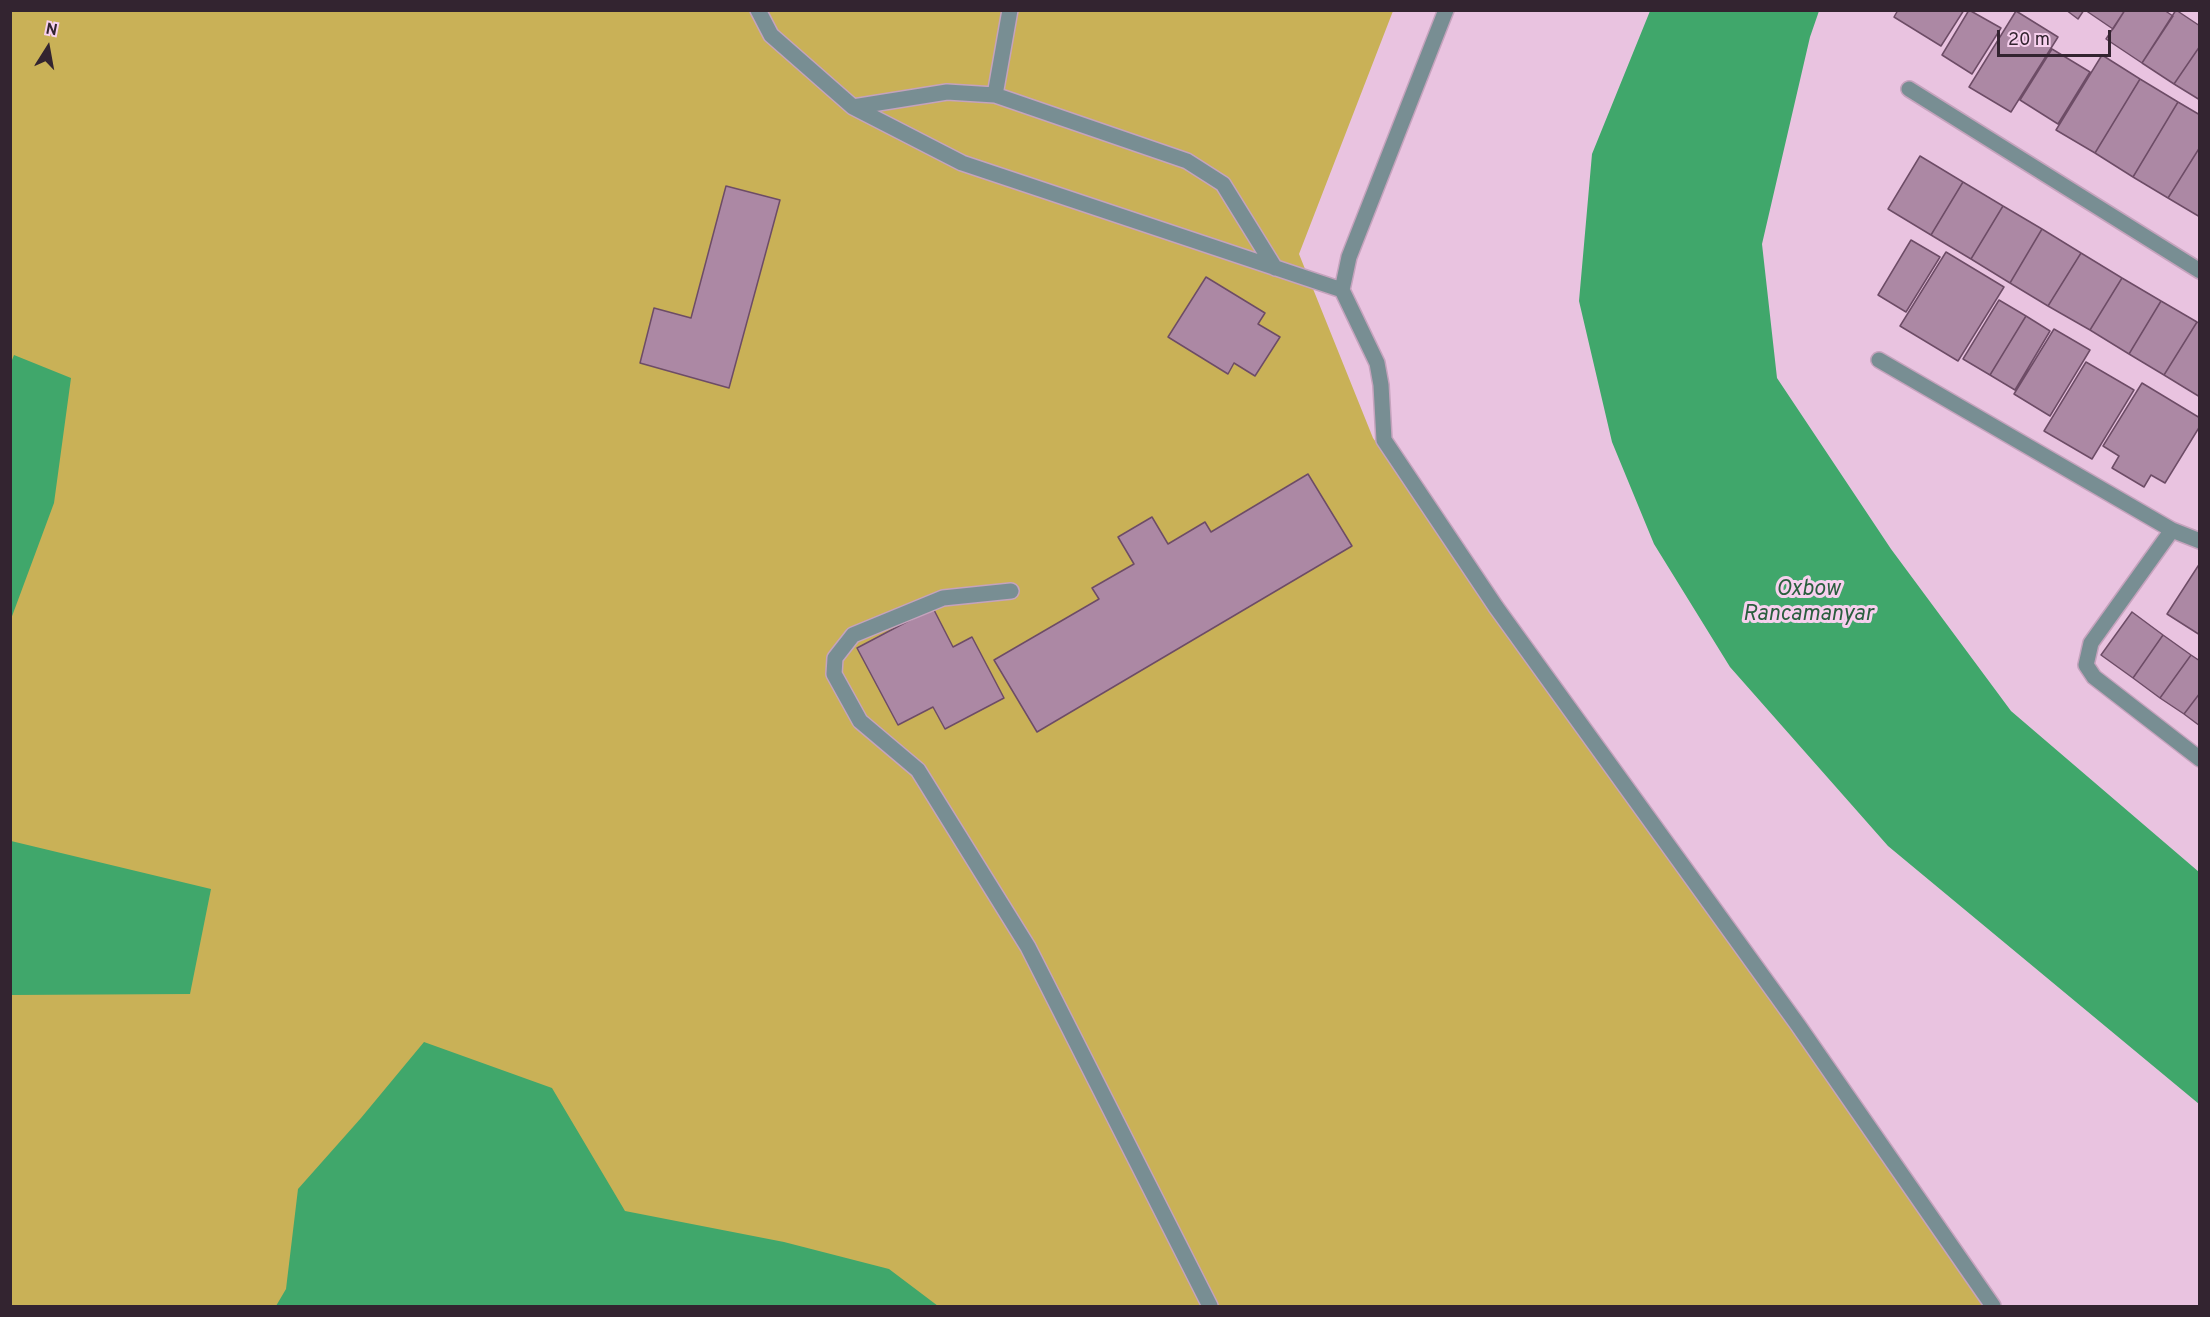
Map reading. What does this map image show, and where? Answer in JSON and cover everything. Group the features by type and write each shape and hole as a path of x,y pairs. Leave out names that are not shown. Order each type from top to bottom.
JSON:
{"street":[{"path":"758,10 771,35 853,107 962,163 1342,290"},
{"path":"995,95 1010,10"},
{"path":"1446,10 1349,257 1342,290 1377,363 1381,385 1384,440 1496,607 1798,1025 1993,1306"},
{"path":"1909,90 2199,271"},
{"path":"853,107 947,92 995,95 1188,161 1223,184 1275,268"},
{"path":"1879,360 2172,530 2199,542"},
{"path":"2172,530 2091,643 2086,665 2094,677 2199,759"},
{"path":"1011,591 943,598 853,635 835,658 834,674 860,721 918,770 1028,947 1210,1306"}],"shaded area":[{"path":"10,11 1393,11 1299,254 1373,438 1989,1306 11,1306"}],"water":[{"name":"Oxbow Rancamanyar","path":"1650,11 1819,11 1810,37 1762,244 1777,378 1891,549 2011,711 2199,872 2199,1104 1888,846 1730,667 1654,544 1612,442 1579,301 1592,154"},
{"path":"14,355 71,378 54,503 11,619 10,365"},
{"path":"11,841 211,889 190,994 11,995"},
{"path":"424,1042 552,1088 625,1211 784,1242 889,1269 938,1306 276,1306 286,1289 298,1189"}],"building":[{"path":"1898,10 1964,10 1941,46 1894,17"},
{"path":"1969,10 2001,28 1972,74 1942,55"},
{"path":"2066,10 2084,10 2078,19"},
{"path":"2085,10 2125,10 2113,29"},
{"path":"2125,10 2164,10 2173,16 2142,63 2106,39"},
{"path":"2176,10 2200,26 2200,46 2174,84 2142,63"},
{"path":"2016,11 2058,37 2011,112 1969,87"},
{"path":"2200,46 2200,100 2174,84"},
{"path":"2052,49 2090,72 2058,124 2020,100"},
{"path":"2102,55 2140,79 2095,153 2056,130"},
{"path":"2140,79 2178,102 2133,177 2095,153"},
{"path":"2178,102 2200,115 2200,147 2168,198 2133,177"},
{"path":"2200,147 2200,217 2168,198"},
{"path":"1920,156 1963,182 1931,235 1888,209"},
{"path":"1963,182 2003,206 1971,259 1931,235"},
{"path":"726,186 780,200 729,388 640,363 654,308 691,318"},
{"path":"2003,206 2042,229 2010,283 1971,259"},
{"path":"2042,229 2081,253 2048,306 2010,283"},
{"path":"1911,240 1940,257 1906,312 1878,295"},
{"path":"1946,252 2004,287 1958,361 1900,326"},
{"path":"2081,253 2122,278 2090,330 2048,306"},
{"path":"1206,277 1265,313 1258,324 1280,337 1255,376 1234,363 1228,374 1168,337"},
{"path":"2122,278 2161,301 2129,354 2090,330"},
{"path":"1999,300 2026,316 1990,375 1963,359"},
{"path":"2161,301 2197,322 2164,375 2129,354"},
{"path":"2026,316 2050,331 2015,390 1990,375"},
{"path":"2197,322 2200,324 2200,397 2164,375"},
{"path":"2054,329 2090,350 2050,416 2014,394"},
{"path":"2086,362 2134,390 2092,459 2044,431"},
{"path":"2142,383 2200,418 2200,426 2165,483 2151,475 2144,487 2112,468 2119,456 2103,446"},
{"path":"1308,474 1352,546 1037,732 994,660 1099,599 1092,588 1134,564 1118,537 1152,517 1168,544 1205,522 1211,532"},
{"path":"2200,563 2200,635 2167,614"},
{"path":"933,608 953,647 972,637 1004,698 945,729 933,707 898,725 857,648"},
{"path":"2132,612 2163,635 2133,678 2101,655"},
{"path":"2163,635 2191,655 2160,698 2133,678"},
{"path":"2191,655 2200,661 2200,693 2184,714 2160,698"},
{"path":"2200,693 2200,726 2184,714"}]}
